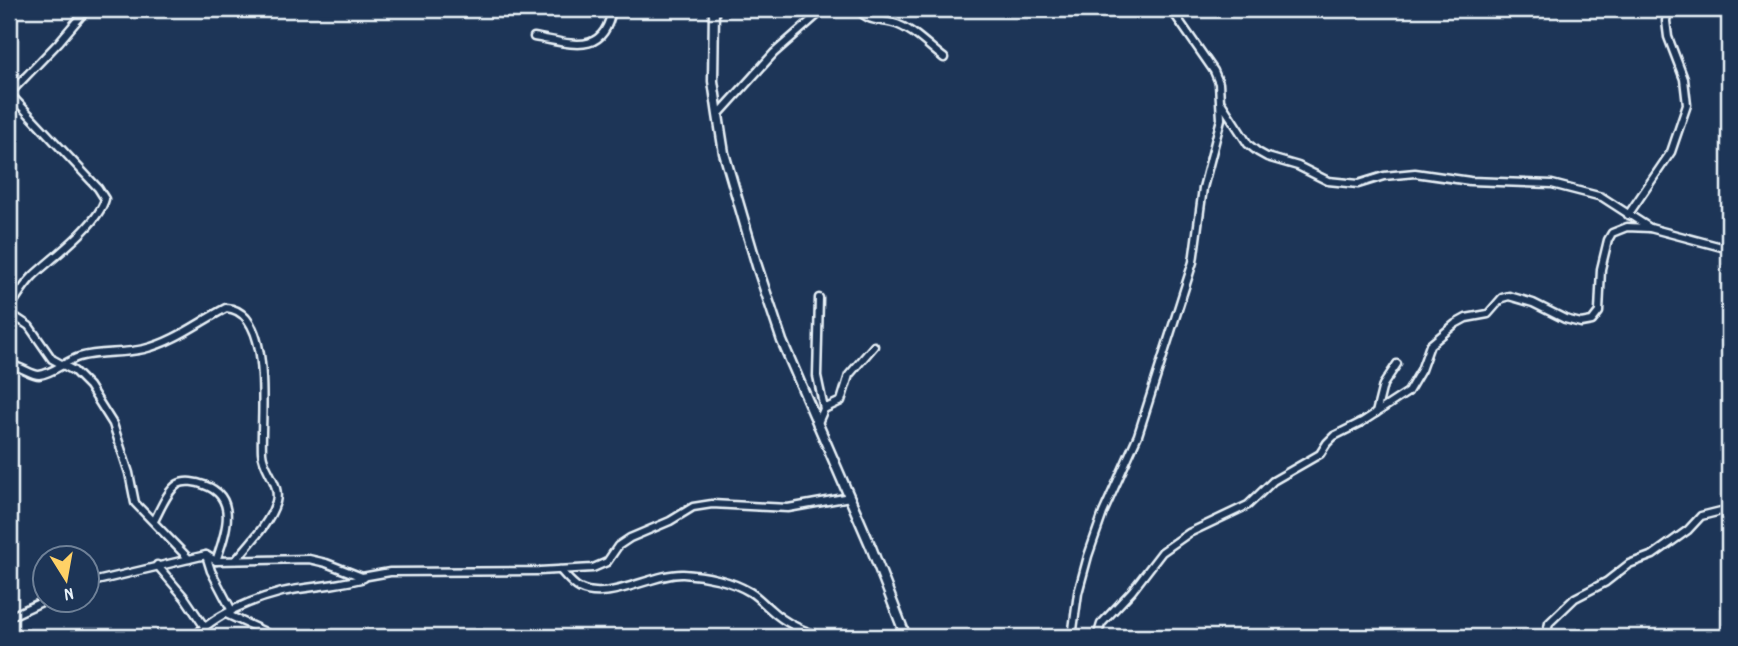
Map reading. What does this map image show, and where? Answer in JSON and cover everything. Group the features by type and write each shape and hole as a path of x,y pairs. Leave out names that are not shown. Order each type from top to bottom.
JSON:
{"street":[{"path":"12,305 32,278 89,224 105,199 98,188 9,93 52,50 87,9"},
{"path":"534,37 569,43 591,42 605,32 612,9"},
{"path":"712,9 713,81 718,115 735,193 763,287 782,341 850,497 906,637"},
{"path":"718,115 774,54 824,9"},
{"path":"858,9 870,20 889,22 908,29 944,58"},
{"path":"1072,637 1078,593 1088,556 1103,513 1138,435 1193,262 1203,188 1221,119 1222,103 1214,71 1171,9"},
{"path":"1628,215 1671,152 1688,104 1684,79 1668,37 1668,9"},
{"path":"1222,103 1248,144 1258,152 1298,166 1328,181 1358,184 1384,176 1415,173 1470,181 1552,184 1602,197 1650,228"},
{"path":"1097,637 1101,624 1132,591 1162,552 1189,533 1248,505 1273,481 1320,454 1334,436 1408,392 1421,370 1430,345 1466,318 1489,314 1504,296 1533,303 1574,322 1592,321 1599,312 1601,269 1608,240 1612,233 1626,227 1650,228 1729,249"},
{"path":"9,287 14,316 29,326 48,355 80,376 114,424 135,503 189,559"},
{"path":"817,425 824,409 817,376 818,298"},
{"path":"9,365 41,374 88,355 140,350 161,344 226,308 239,310 253,329 260,352 262,451 277,492 270,514 236,560"},
{"path":"824,409 841,401 849,375 874,346"},
{"path":"1376,413 1383,385 1397,364"},
{"path":"154,521 178,484 193,482 214,489 225,504 228,527 216,561"},
{"path":"102,579 206,555 216,561 309,559 362,577 390,572 560,570 601,566 618,546 630,538 693,508 712,504 788,508 850,497"},
{"path":"1546,637 1549,623 1575,598 1606,582 1629,565 1653,555 1688,530 1701,516 1729,509"},
{"path":"206,555 229,612 272,637"},
{"path":"157,565 186,598 209,637"},
{"path":"560,570 577,587 595,592 623,588 668,575 684,574 719,580 748,590 775,614 809,635 827,637"},
{"path":"195,637 202,629 229,612 280,592 348,582 369,576"},
{"path":"9,617 32,606"}]}
